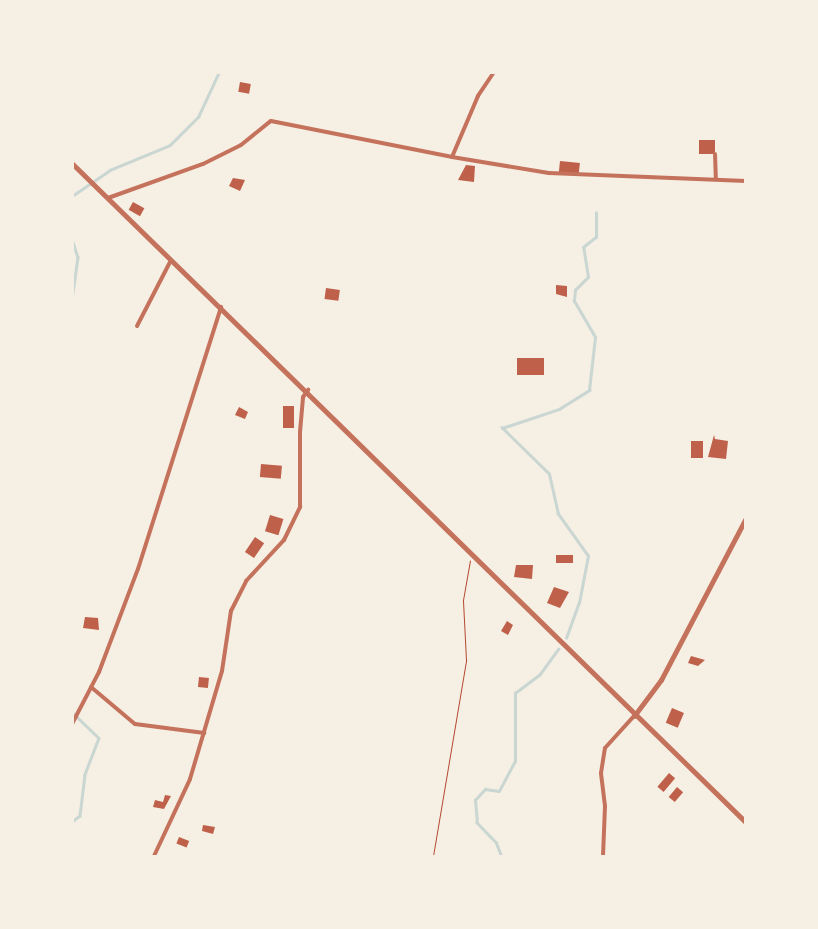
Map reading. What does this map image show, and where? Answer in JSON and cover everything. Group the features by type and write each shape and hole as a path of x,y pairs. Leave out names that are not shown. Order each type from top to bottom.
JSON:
{"street":[{"path":"452,156 478,96 494,72"},
{"path":"108,198 203,164 241,146 271,121 550,173 672,181 716,179 746,181"},
{"path":"715,154 716,179"},
{"path":"72,163 308,390 634,716 746,822"},
{"path":"137,326 171,260"},
{"path":"72,724 81,712 92,687 138,569 221,306"},
{"path":"154,856 190,779 222,670 231,611 246,581 284,540 300,507 300,432 303,397 308,390"},
{"path":"603,856 605,806 600,773 605,748 634,716 666,671 746,518"},
{"path":"92,687 111,709 135,724 204,732"}],"path":[{"path":"433,856 466,660 463,600 468,563 474,556"}],"building":[{"path":"240,82 251,84 249,94 238,92"},
{"path":"699,140 715,140 715,154 699,154"},
{"path":"560,161 580,163 579,175 559,173"},
{"path":"466,165 475,166 474,182 458,180"},
{"path":"233,178 245,180 240,191 229,186"},
{"path":"133,202 144,208 140,216 129,210"},
{"path":"556,285 567,286 567,297 556,294"},
{"path":"326,288 340,290 338,301 324,299"},
{"path":"517,358 544,358 544,375 517,375"},
{"path":"283,406 294,406 294,428 283,428"},
{"path":"239,407 248,412 245,419 235,415"},
{"path":"714,435 715,439 728,441 726,459 708,457"},
{"path":"691,441 703,441 703,458 691,458"},
{"path":"261,464 282,466 281,479 260,477"},
{"path":"270,515 283,519 278,535 265,531"},
{"path":"255,537 264,543 254,558 245,552"},
{"path":"556,555 573,555 573,563 556,563"},
{"path":"516,565 533,565 532,579 514,577"},
{"path":"554,587 569,592 560,608 547,603"},
{"path":"85,617 98,618 99,630 83,628"},
{"path":"507,621 513,625 508,635 501,631"},
{"path":"691,656 705,660 698,666 688,663"},
{"path":"199,677 209,678 208,688 198,687"},
{"path":"672,708 684,713 678,728 666,723"},
{"path":"669,773 675,778 664,792 657,787"},
{"path":"677,787 683,792 675,802 669,797"},
{"path":"165,795 171,796 164,809 153,807 155,800 163,802"},
{"path":"203,825 215,827 213,834 202,831"},
{"path":"179,837 189,841 187,848 176,843"}],"waterway":[{"path":"72,196 110,170 170,145 198,117 219,72"},
{"path":"566,638 579,603 588,556 558,514 549,474 502,428 559,409 589,390 595,337 574,301 575,290 588,277 583,247 596,237 596,213"},
{"path":"72,239 78,257 72,300"},
{"path":"501,856 496,843 477,823 475,800 485,789 499,791 515,761 515,693 540,674 558,649"},
{"path":"72,712 99,738 85,775 80,816 72,822"}]}
